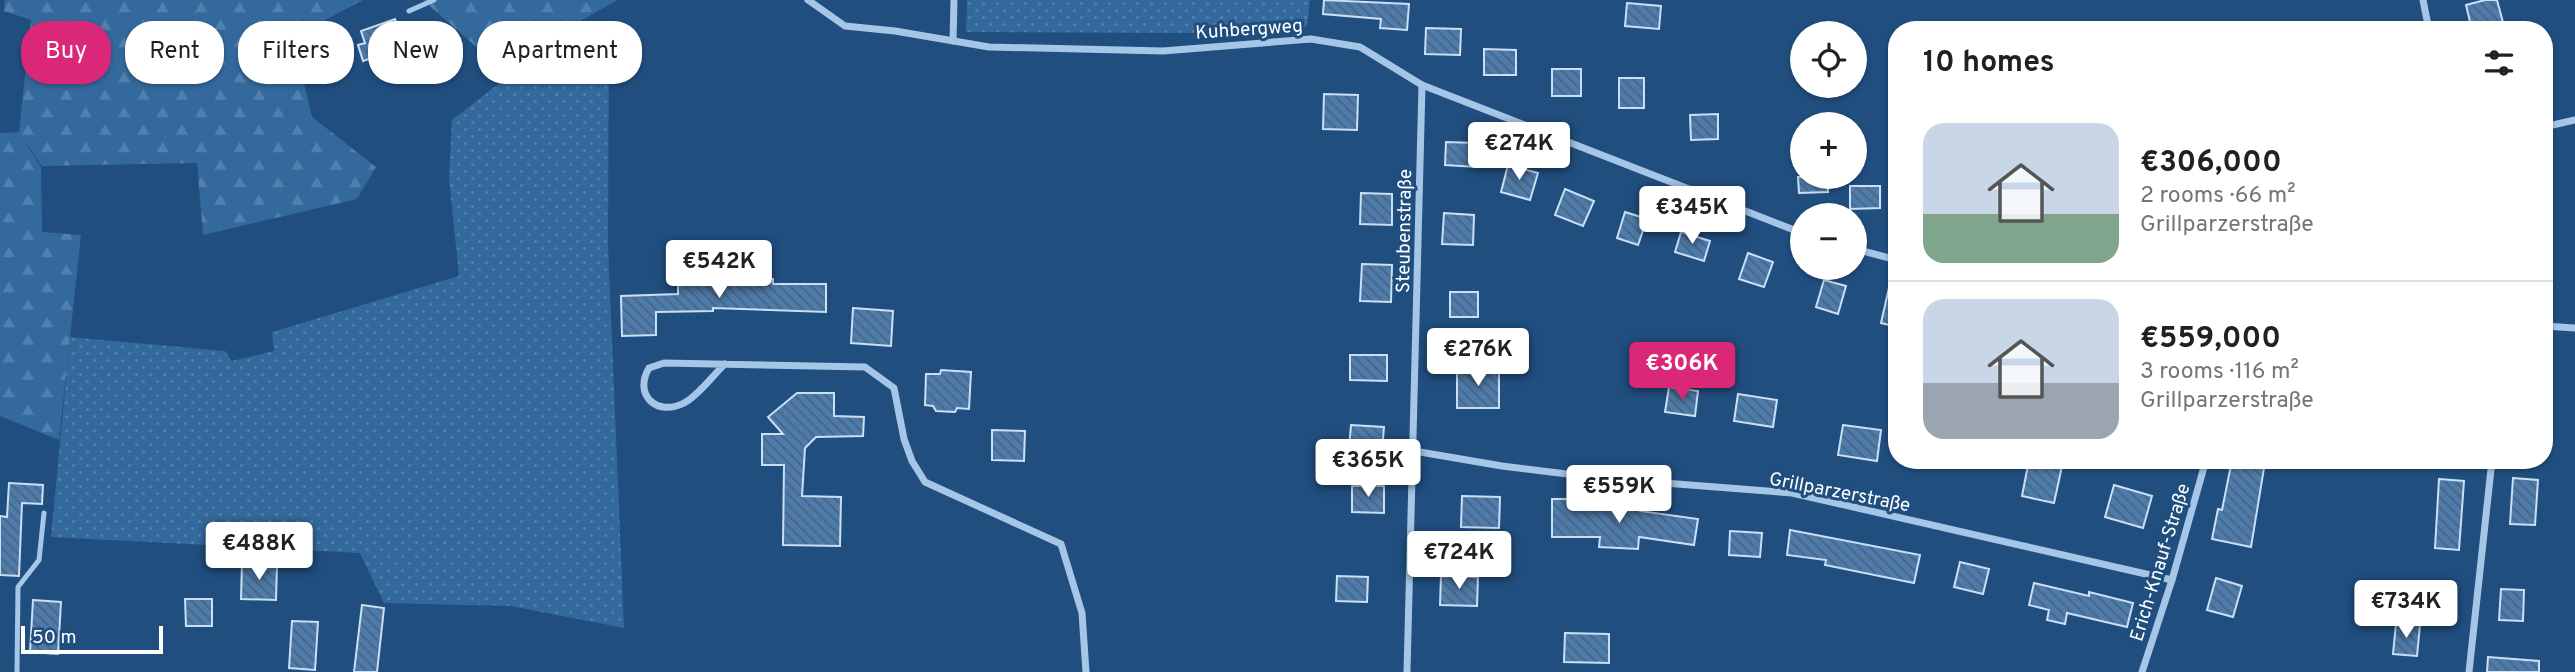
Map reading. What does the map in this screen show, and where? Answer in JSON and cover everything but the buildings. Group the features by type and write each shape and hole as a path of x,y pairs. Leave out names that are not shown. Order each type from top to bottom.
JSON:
{"street":[{"name":"Kuhbergweg","path":"808,0 845,26 895,31 989,47 1163,51 1311,39 1360,47 1422,85 1790,228"},
{"path":"953,41 954,0"},
{"path":"2423,0 2427,21"},
{"name":"Steubenstraße","path":"1407,672 1422,85"},
{"path":"2553,125 2575,120"},
{"path":"1867,252 1888,258"},
{"path":"2553,327 2575,328"},
{"path":"725,364 685,403 667,407 653,403 644,393 642,379 649,368 664,363 725,364 865,367 894,388 904,439 912,461 925,482 1061,544 1082,613 1086,672"},
{"name":"Grillparzerstraße","path":"1414,451 1502,466 1600,478 1792,493 2172,580"},
{"name":"Erich-Knauf-Straße","path":"2142,672 2203,469"},
{"path":"2469,672 2491,469"}],"lane":[{"path":"410,11 434,0"},
{"path":"17,672 18,587 39,560 44,513"}],"green space":[{"path":"5,0 363,0 323,21 238,21 238,84 304,84 312,117 376,167 357,199 203,235 197,163 42,166 19,133 41,167 42,232 81,235 59,440 0,416 0,133 19,132 24,84 111,84 111,21 31,21 4,11"},
{"path":"423,0 618,0 580,21 477,21 477,48 463,35 463,21 447,21"},
{"path":"967,0 1310,0 1307,27 1191,33 966,32"},
{"path":"498,84 609,84 608,246 624,628 511,606 384,603 360,553 51,537 70,337 225,351 232,361 274,351 272,332 459,276 449,177 452,120"}]}
